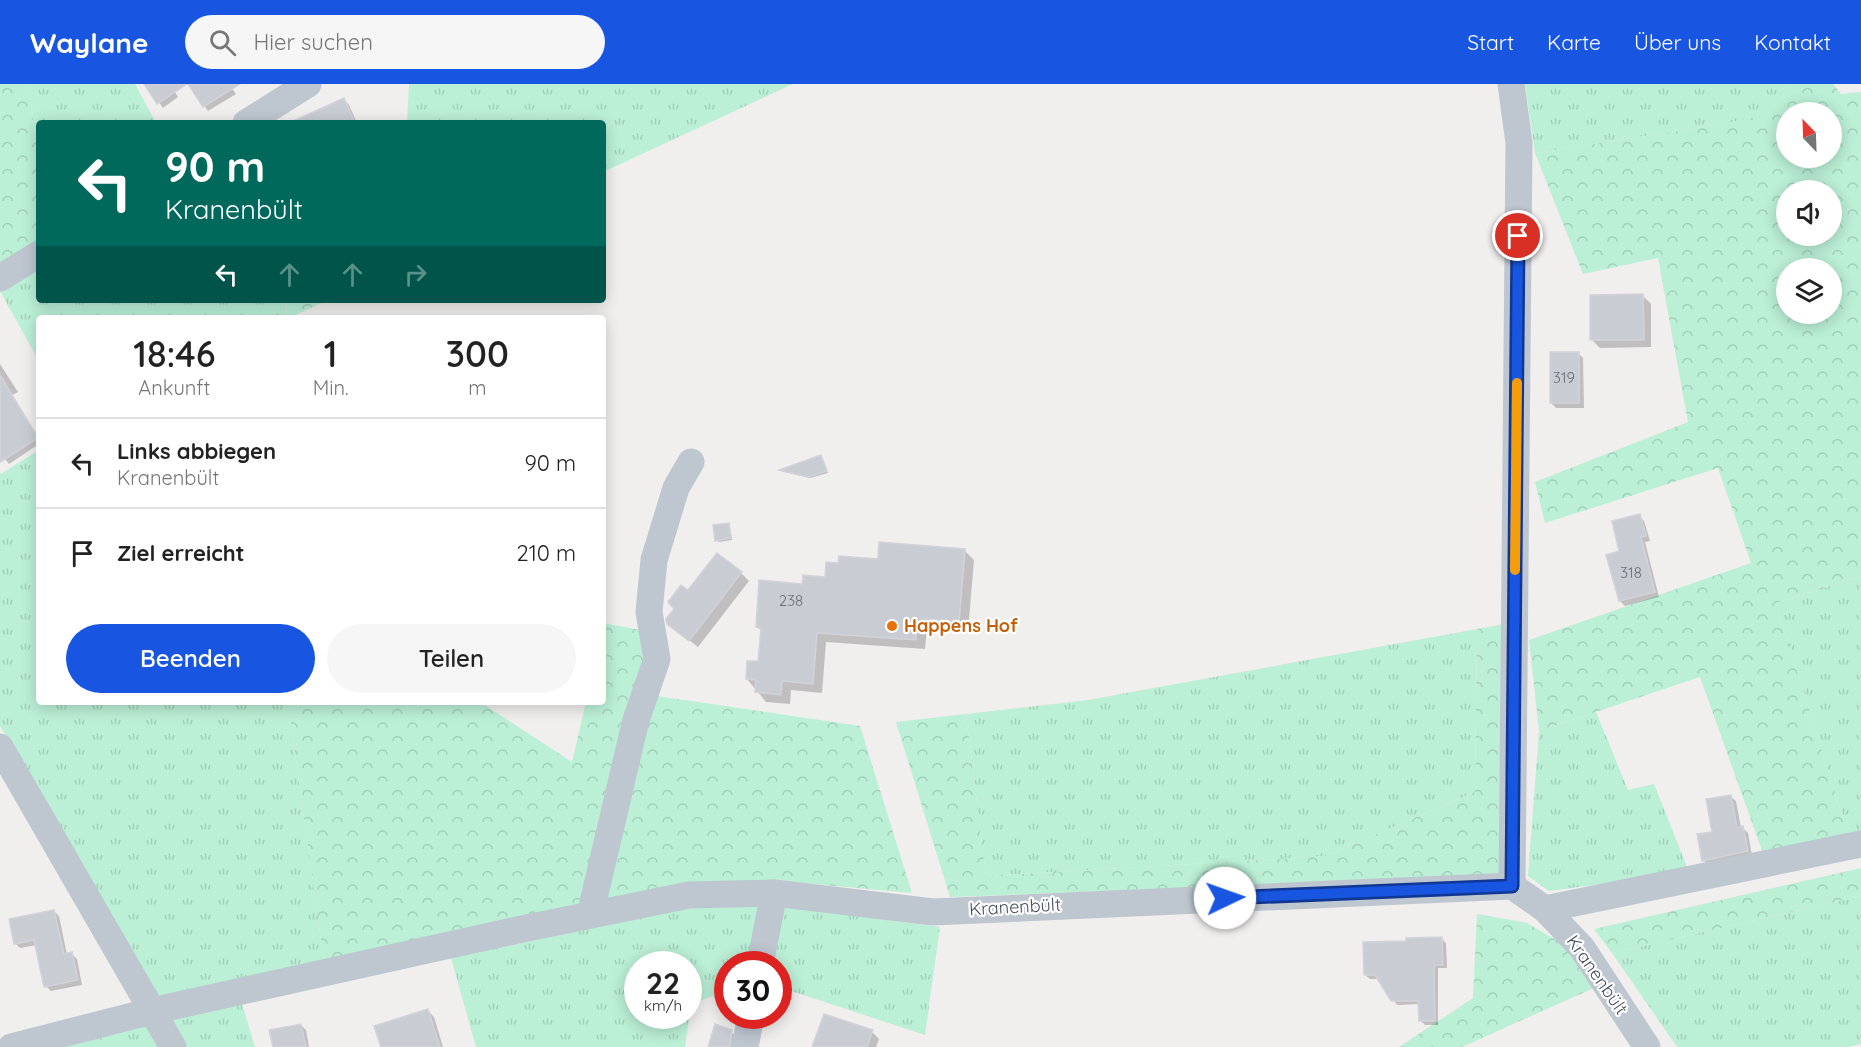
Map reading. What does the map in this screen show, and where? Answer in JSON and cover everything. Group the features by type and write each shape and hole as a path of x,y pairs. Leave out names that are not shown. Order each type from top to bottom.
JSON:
{"street":[{"path":"251,120 308,84"},
{"path":"1510,84 1519,143 1512,886"},
{"path":"0,278 36,256"},
{"path":"590,915 636,720 657,659 649,612 654,560 676,488 691,462"},
{"path":"0,747 173,1047"},
{"path":"1545,909 1861,844"},
{"name":"Kranenbült","path":"11,1047 152,1011 522,929 689,895 774,893 933,912 1512,886 1545,909 1582,948 1647,1047"},
{"path":"763,951 774,893"},
{"path":"745,1047 748,1029"}],"green space":[{"path":"0,84 29,84 36,143 36,244 0,267"},
{"path":"29,84 135,84 154,120 36,120 36,143"},
{"path":"409,84 793,84 606,171 606,120 407,120"},
{"path":"1525,84 1788,84 1786,102 1776,102 1776,114 1535,153"},
{"path":"1788,84 1833,84 1841,94 1861,92 1861,576 1776,603 1851,844 1765,859 1700,677 1539,731 1529,640 1751,563 1718,468 1545,523 1535,482 1688,422 1658,258 1583,274 1535,153 1776,114 1776,168 1842,168 1842,102 1785,102"},
{"path":"36,269 36,303 286,303 287,315 36,315 36,356 0,291"},
{"path":"286,303 322,303 296,315 287,315"},
{"path":"36,452 36,705 288,705 324,961 157,998 0,726 1,474"},
{"path":"1861,576 1861,841 1851,844 1776,603"},
{"path":"606,624 657,633 650,695 860,726 912,893 780,881 324,961 288,705 485,705 572,762 585,705 606,705"},
{"path":"1505,624 1501,876 950,897 896,722 966,714 986,876 1326,856 1475,792 1477,629"},
{"path":"1477,629 1475,792 1326,856 986,876 966,714 1088,700"},
{"path":"1596,712 1628,790 1654,784 1689,872 1549,891 1528,876 1539,731"},
{"path":"1861,868 1861,896 1612,953 1594,929"},
{"path":"1861,896 1861,1044 1848,1047 1677,1047 1612,953"},
{"path":"760,906 752,951 714,951 714,996 702,1000 702,951 624,951 624,1029 688,1029 685,1047 476,1047 451,958 689,907"},
{"path":"781,906 940,927 925,1035 792,991 792,951 772,951"},
{"path":"1477,914 1527,923 1561,943 1596,987 1462,1047 1399,1047 1473,998"},
{"path":"242,1004 255,1047 185,1047 167,1017"},
{"path":"147,1024 160,1047 57,1047"}],"building":[{"path":"144,84 187,84 157,104"},
{"path":"188,84 240,84 203,107"},
{"path":"344,98 354,120 296,120"},
{"path":"1643,294 1644,340 1590,340 1590,295"},
{"path":"1550,352 1579,352 1579,403 1550,403"},
{"path":"0,375 36,435 36,439 0,462"},
{"path":"821,455 827,471 808,477 779,470"},
{"path":"1640,514 1646,536 1641,537 1655,592 1619,601 1606,555 1619,551 1612,521"},
{"path":"729,523 731,538 715,541 713,525"},
{"path":"879,542 965,549 959,622 917,618 916,640 817,633 813,684 782,681 781,695 755,692 756,680 746,679 747,661 758,661 761,628 756,627 759,580 802,584 803,575 825,577 826,562 838,563 839,556 878,559"},
{"path":"717,553 742,572 689,641 667,624 666,619 674,609 668,602 681,585 688,590"},
{"path":"1731,795 1737,828 1743,826 1748,851 1702,861 1697,834 1712,832 1706,799"},
{"path":"54,910 64,954 72,952 78,980 44,987 34,940 14,944 9,919"},
{"path":"1442,937 1443,965 1434,965 1435,1021 1419,1021 1418,1001 1391,1001 1375,975 1364,975 1363,942"},
{"path":"428,1009 440,1047 381,1047 374,1026"},
{"path":"824,1014 873,1030 867,1047 812,1047"},
{"path":"301,1024 306,1047 273,1047 269,1030"},
{"path":"714,1027 732,1030 730,1047 708,1047"}],"slow traffic":[{"path":"1515,570 1517,383"}],"place":[{"name":"Happens Hof","path":"892,626"}],"route":[{"path":"1225,898 1512,886 1518,236"}]}
